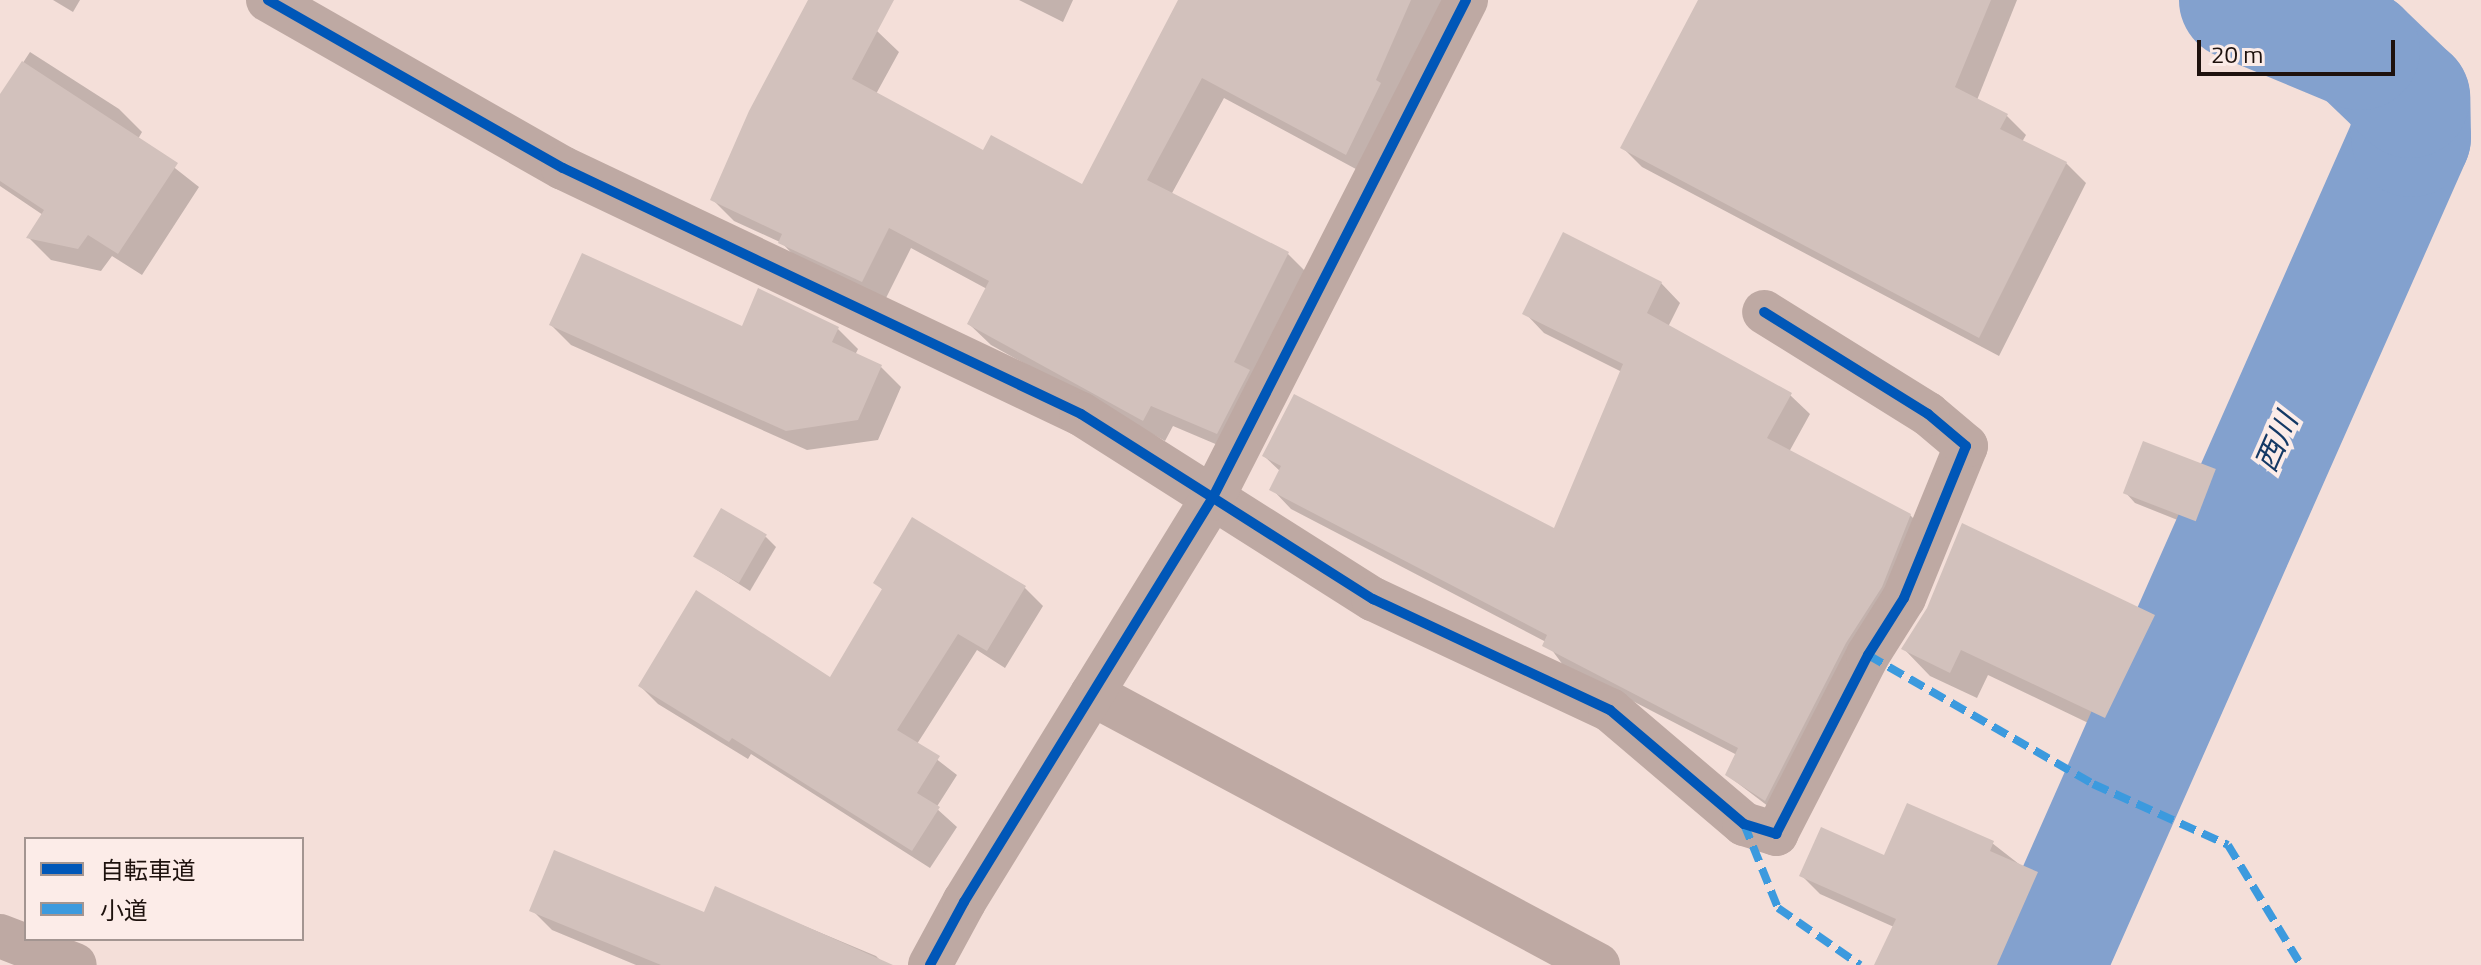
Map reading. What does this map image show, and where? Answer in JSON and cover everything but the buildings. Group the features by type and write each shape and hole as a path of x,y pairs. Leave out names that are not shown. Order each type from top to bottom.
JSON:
{"street":[{"path":"268,0 563,168 1081,414 1373,599 1610,710 1744,824 1776,834 1868,655 1904,598 1966,446 1928,414 1764,312"},
{"path":"930,965 1212,499 1466,0"},
{"path":"1092,694 1598,965"},
{"path":"0,936 75,965"}],"waterway":[{"name":"西川","path":"2045,965 2411,137 2410,98 2360,50 2239,0"}],"marked path":[{"path":"1868,655 2093,784 2228,845 2301,965"},
{"path":"1744,824 1778,908 1860,965"}],"cycle path":[{"path":"268,0 563,168 1081,414 1373,599 1610,710 1744,824 1776,834 1868,655 1904,598 1966,446 1928,414 1764,312"},
{"path":"930,965 964,902 1212,499 1466,0"}]}
